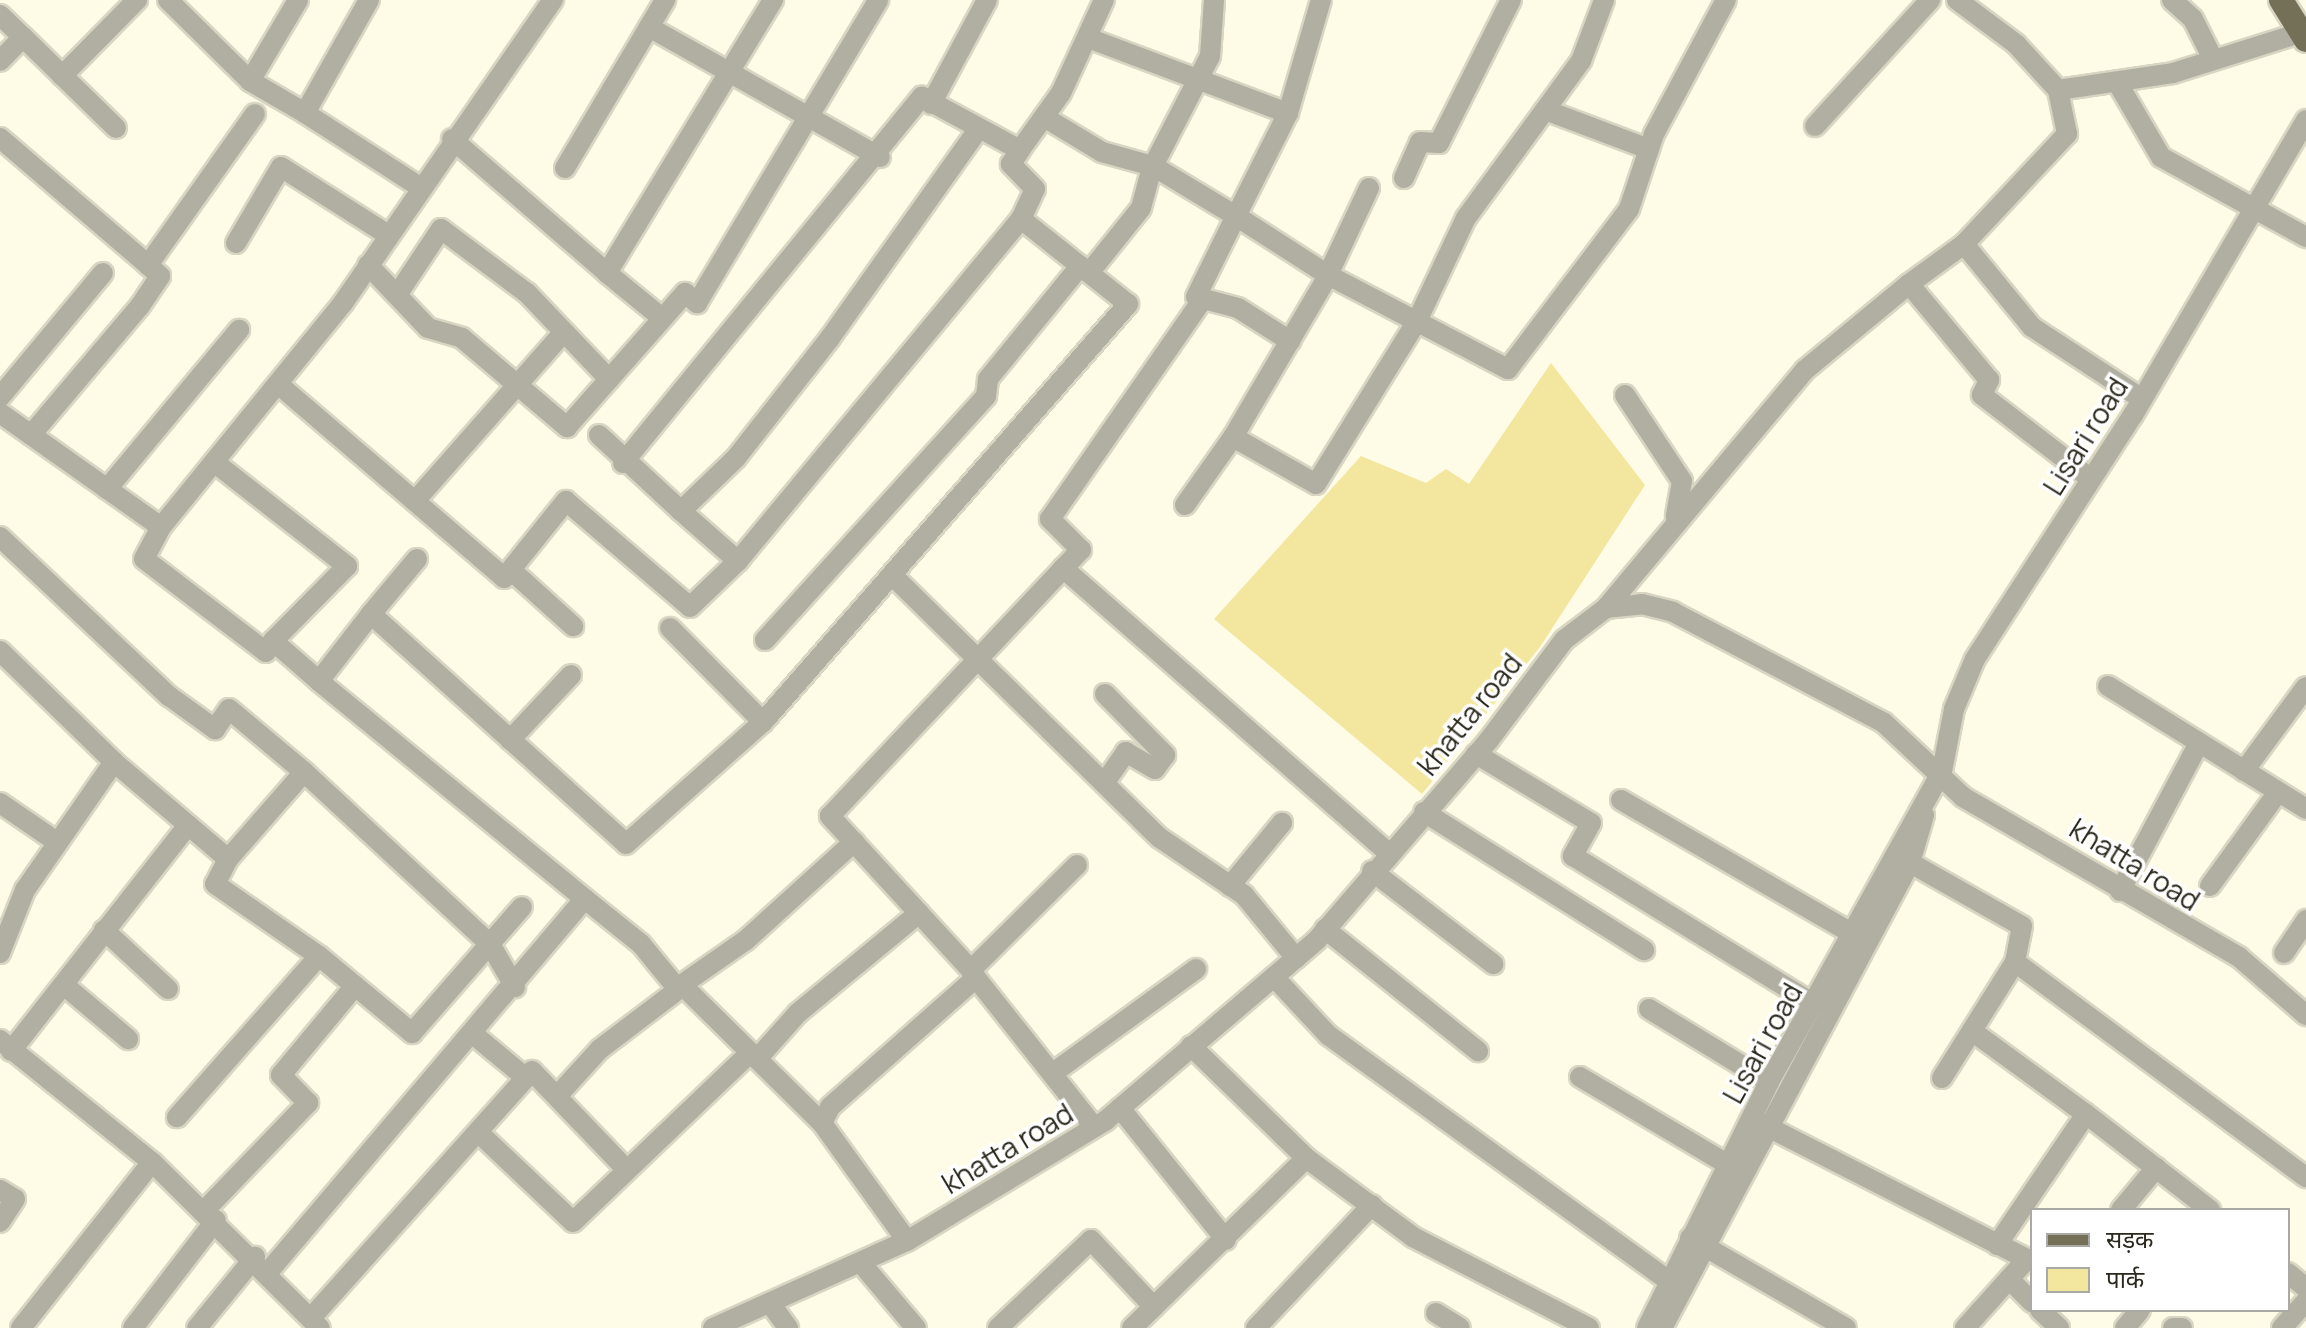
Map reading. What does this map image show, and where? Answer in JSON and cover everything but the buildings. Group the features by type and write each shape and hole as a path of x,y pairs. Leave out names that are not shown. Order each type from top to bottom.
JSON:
{"main road":[{"path":"2281,0 2303,37"}],"street":[{"path":"62,76 137,0"},
{"path":"168,0 250,81 420,187"},
{"path":"250,81 298,0"},
{"path":"305,113 369,0"},
{"path":"214,462 347,566 273,641 266,652 144,559 161,527 214,462 278,384 368,265 452,139 553,0"},
{"path":"565,168 665,0"},
{"path":"607,273 773,0"},
{"path":"368,265 428,328 462,338 567,427 685,293 697,303 878,0"},
{"path":"931,104 987,0"},
{"path":"278,384 504,578 566,501 690,607 738,561 1021,219 1035,189 1011,164 1044,117 1088,38 1104,0"},
{"path":"765,640 986,396 988,379 1141,208 1153,166 1210,56 1214,0"},
{"path":"1290,341 1238,308 1196,297 1219,240 1236,216 1288,113 1321,0"},
{"path":"1404,178 1420,142 1439,143 1511,0"},
{"path":"1233,437 1316,484 1417,321 1466,218 1581,61 1604,0"},
{"path":"1044,117 1102,152 1153,166 1328,275 1508,369 1629,209 1649,149 1726,0"},
{"path":"1815,126 1930,0"},
{"path":"1606,608 1676,516 1805,370 1909,284 1964,244 2067,134 2058,90 2016,44 1957,0"},
{"path":"2182,3 2213,59"},
{"path":"0,15 116,128"},
{"path":"649,27 728,74 810,114 880,157"},
{"path":"0,61 23,37"},
{"path":"2058,90 2117,82 2303,37"},
{"path":"1088,38 1288,113"},
{"path":"2117,82 2161,157 2306,237"},
{"path":"623,463 880,157 922,97 1020,150"},
{"path":"1545,110 1649,149"},
{"path":"148,265 255,114"},
{"name":"Lisari road","path":"1647,1328 1666,1279 1771,1128 1937,779 1954,709 1975,659 2142,399 2306,120"},
{"path":"681,511 736,458 830,338 973,137"},
{"path":"0,138 160,276 140,306 31,435"},
{"path":"452,139 662,318"},
{"path":"236,243 281,167 388,235"},
{"path":"1185,505 1233,437 1290,341 1328,275 1369,188"},
{"path":"371,614 626,844 763,722 1128,304 1021,219"},
{"path":"397,295 441,229 527,293 609,379"},
{"path":"1964,244 2032,327 2142,399"},
{"path":"0,397 103,273"},
{"path":"1909,284 1989,380 1982,395 2091,479"},
{"path":"1094,1127 973,974 830,816 1081,550 1050,519 1203,299"},
{"path":"107,489 239,330"},
{"path":"415,501 564,332"},
{"path":"1625,395 1682,481 1676,516"},
{"path":"0,413 161,527"},
{"path":"599,435 623,463 738,561"},
{"path":"0,537 169,696 215,729 229,709 304,772 490,944 515,987"},
{"path":"319,681 417,559"},
{"path":"1063,568 1388,853"},
{"path":"511,570 573,626"},
{"path":"893,576 980,657 1160,838 1230,886 1296,958"},
{"name":"khatta road","path":"713,1328 907,1241 1120,1108 1296,958 1325,929 1476,754 1564,640 1606,608 1642,604 1673,612 1884,723 1937,779 1963,797 2120,891 2239,957 2306,1015"},
{"path":"670,628 763,722"},
{"path":"273,641 585,899 683,986 822,1123 907,1241"},
{"path":"0,651 114,762 228,859"},
{"path":"510,740 571,675"},
{"path":"2108,686 2306,809"},
{"path":"2244,771 2297,716 2306,687"},
{"path":"1105,694 1165,755 1155,769 1126,752 1106,781"},
{"path":"2120,891 2199,743"},
{"path":"1476,754 1591,823 1573,856 1814,1004"},
{"path":"0,954 25,890 114,762"},
{"path":"304,772 228,859 215,884 319,956 412,1033 522,907"},
{"path":"2210,886 2278,792"},
{"path":"1621,800 1855,935"},
{"path":"0,803 48,836"},
{"path":"1424,812 1644,950"},
{"path":"1230,886 1282,823"},
{"path":"188,825 64,985 6,1046 152,1162 211,1215 262,1264 314,1324 532,1071 559,1094 626,1169"},
{"path":"559,1094 600,1049 683,986 854,842"},
{"path":"1902,858 2022,926 2015,962 1942,1078"},
{"name":"Lisari road","path":"1662,1328 1695,1241 1769,1082 1902,858"},
{"path":"822,1123 830,1107 973,974 1077,865"},
{"path":"1372,871 1493,964"},
{"path":"197,1328 262,1264 473,1034 585,899"},
{"path":"479,1133 573,1222 626,1169 798,1013 919,913"},
{"path":"2284,953 2306,920"},
{"path":"1325,929 1478,1051"},
{"path":"104,930 168,989"},
{"path":"177,1117 319,956"},
{"path":"2015,962 2306,1177"},
{"path":"1053,1073 1196,969"},
{"path":"1274,977 1328,1035 1666,1279"},
{"path":"64,985 128,1039"},
{"path":"133,1328 211,1215 308,1103 281,1075 355,986"},
{"path":"1649,1009 1769,1082"},
{"path":"1972,1031 2207,1208"},
{"path":"473,1034 526,1078"},
{"path":"1191,1046 1306,1158 1413,1237 1589,1328"},
{"path":"1580,1077 1729,1165"},
{"path":"1120,1108 1226,1240"},
{"path":"1997,1245 2086,1114"},
{"path":"1752,1118 2027,1259 1965,1328"},
{"path":"1132,1328 1226,1240 1306,1158"},
{"path":"26,1326 152,1162"},
{"path":"2123,1208 2156,1168"},
{"path":"0,1190 15,1199 0,1222"},
{"path":"1256,1328 1372,1205"},
{"path":"998,1328 1091,1240 1154,1307"},
{"path":"1695,1241 1846,1328"},
{"path":"861,1263 916,1328"},
{"path":"2290,1275 2306,1288"},
{"path":"2009,1279 2030,1300"},
{"path":"2286,1327 2306,1301"},
{"path":"770,1303 788,1328"},
{"path":"2042,1312 2059,1328"},
{"path":"2125,1328 2138,1312"},
{"path":"1436,1313 1460,1328"},
{"path":"2173,1328 2182,1328"}],"green space":[{"path":"1551,363 1645,485 1540,647 1422,794 1214,619 1361,456 1426,483 1446,469 1469,484"}]}
